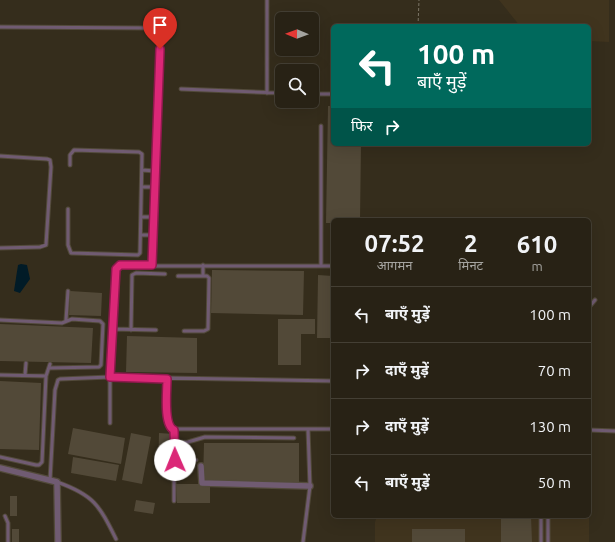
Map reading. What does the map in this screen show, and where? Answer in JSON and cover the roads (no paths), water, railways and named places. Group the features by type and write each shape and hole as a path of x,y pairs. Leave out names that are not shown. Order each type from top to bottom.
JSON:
{"street":[{"path":"201,466 202,483 310,486"},
{"path":"0,468 58,482 58,542"}],"lane":[{"path":"267,0 267,93"},
{"path":"0,27 150,28 156,31 160,49 152,265"},
{"path":"181,89 275,93"},
{"path":"319,94 331,94"},
{"path":"321,126 321,266"},
{"path":"68,209 68,245 71,253 138,255 140,251 141,235 142,154 138,152 74,150 70,155 70,165"},
{"path":"0,156 46,159 50,160 51,167 47,243 40,247 0,248"},
{"path":"142,170 155,170"},
{"path":"142,187 154,187"},
{"path":"141,217 153,217"},
{"path":"141,235 153,235"},
{"path":"110,423 110,377 116,267 120,265 331,266"},
{"path":"202,276 203,265"},
{"path":"131,330 132,275 136,273 166,274"},
{"path":"178,276 202,276 210,278 208,329 204,331 184,331"},
{"path":"66,320 68,291"},
{"path":"591,305 595,300"},
{"path":"0,320 62,323 66,320 72,319 100,321 103,324 101,365 97,368 49,366 46,376 43,460 41,464 0,457"},
{"path":"112,329 156,330"},
{"path":"25,375 26,363"},
{"path":"0,375 46,376"},
{"path":"50,480 55,390 58,380 110,377 331,381"},
{"path":"167,379 167,418 169,426 174,430 331,429"},
{"path":"304,542 310,486 308,428"},
{"path":"174,430 174,501"},
{"path":"591,430 615,431"},
{"path":"175,442 190,442 205,437 294,438"},
{"path":"175,460 196,460"},
{"path":"58,482 79,490 97,504 116,539"},
{"path":"5,516 8,523 8,542"},
{"path":"541,518 542,542"},
{"path":"548,518 548,542"}],"water":[{"path":"18,265 27,265 30,279 20,293 14,291"}]}
